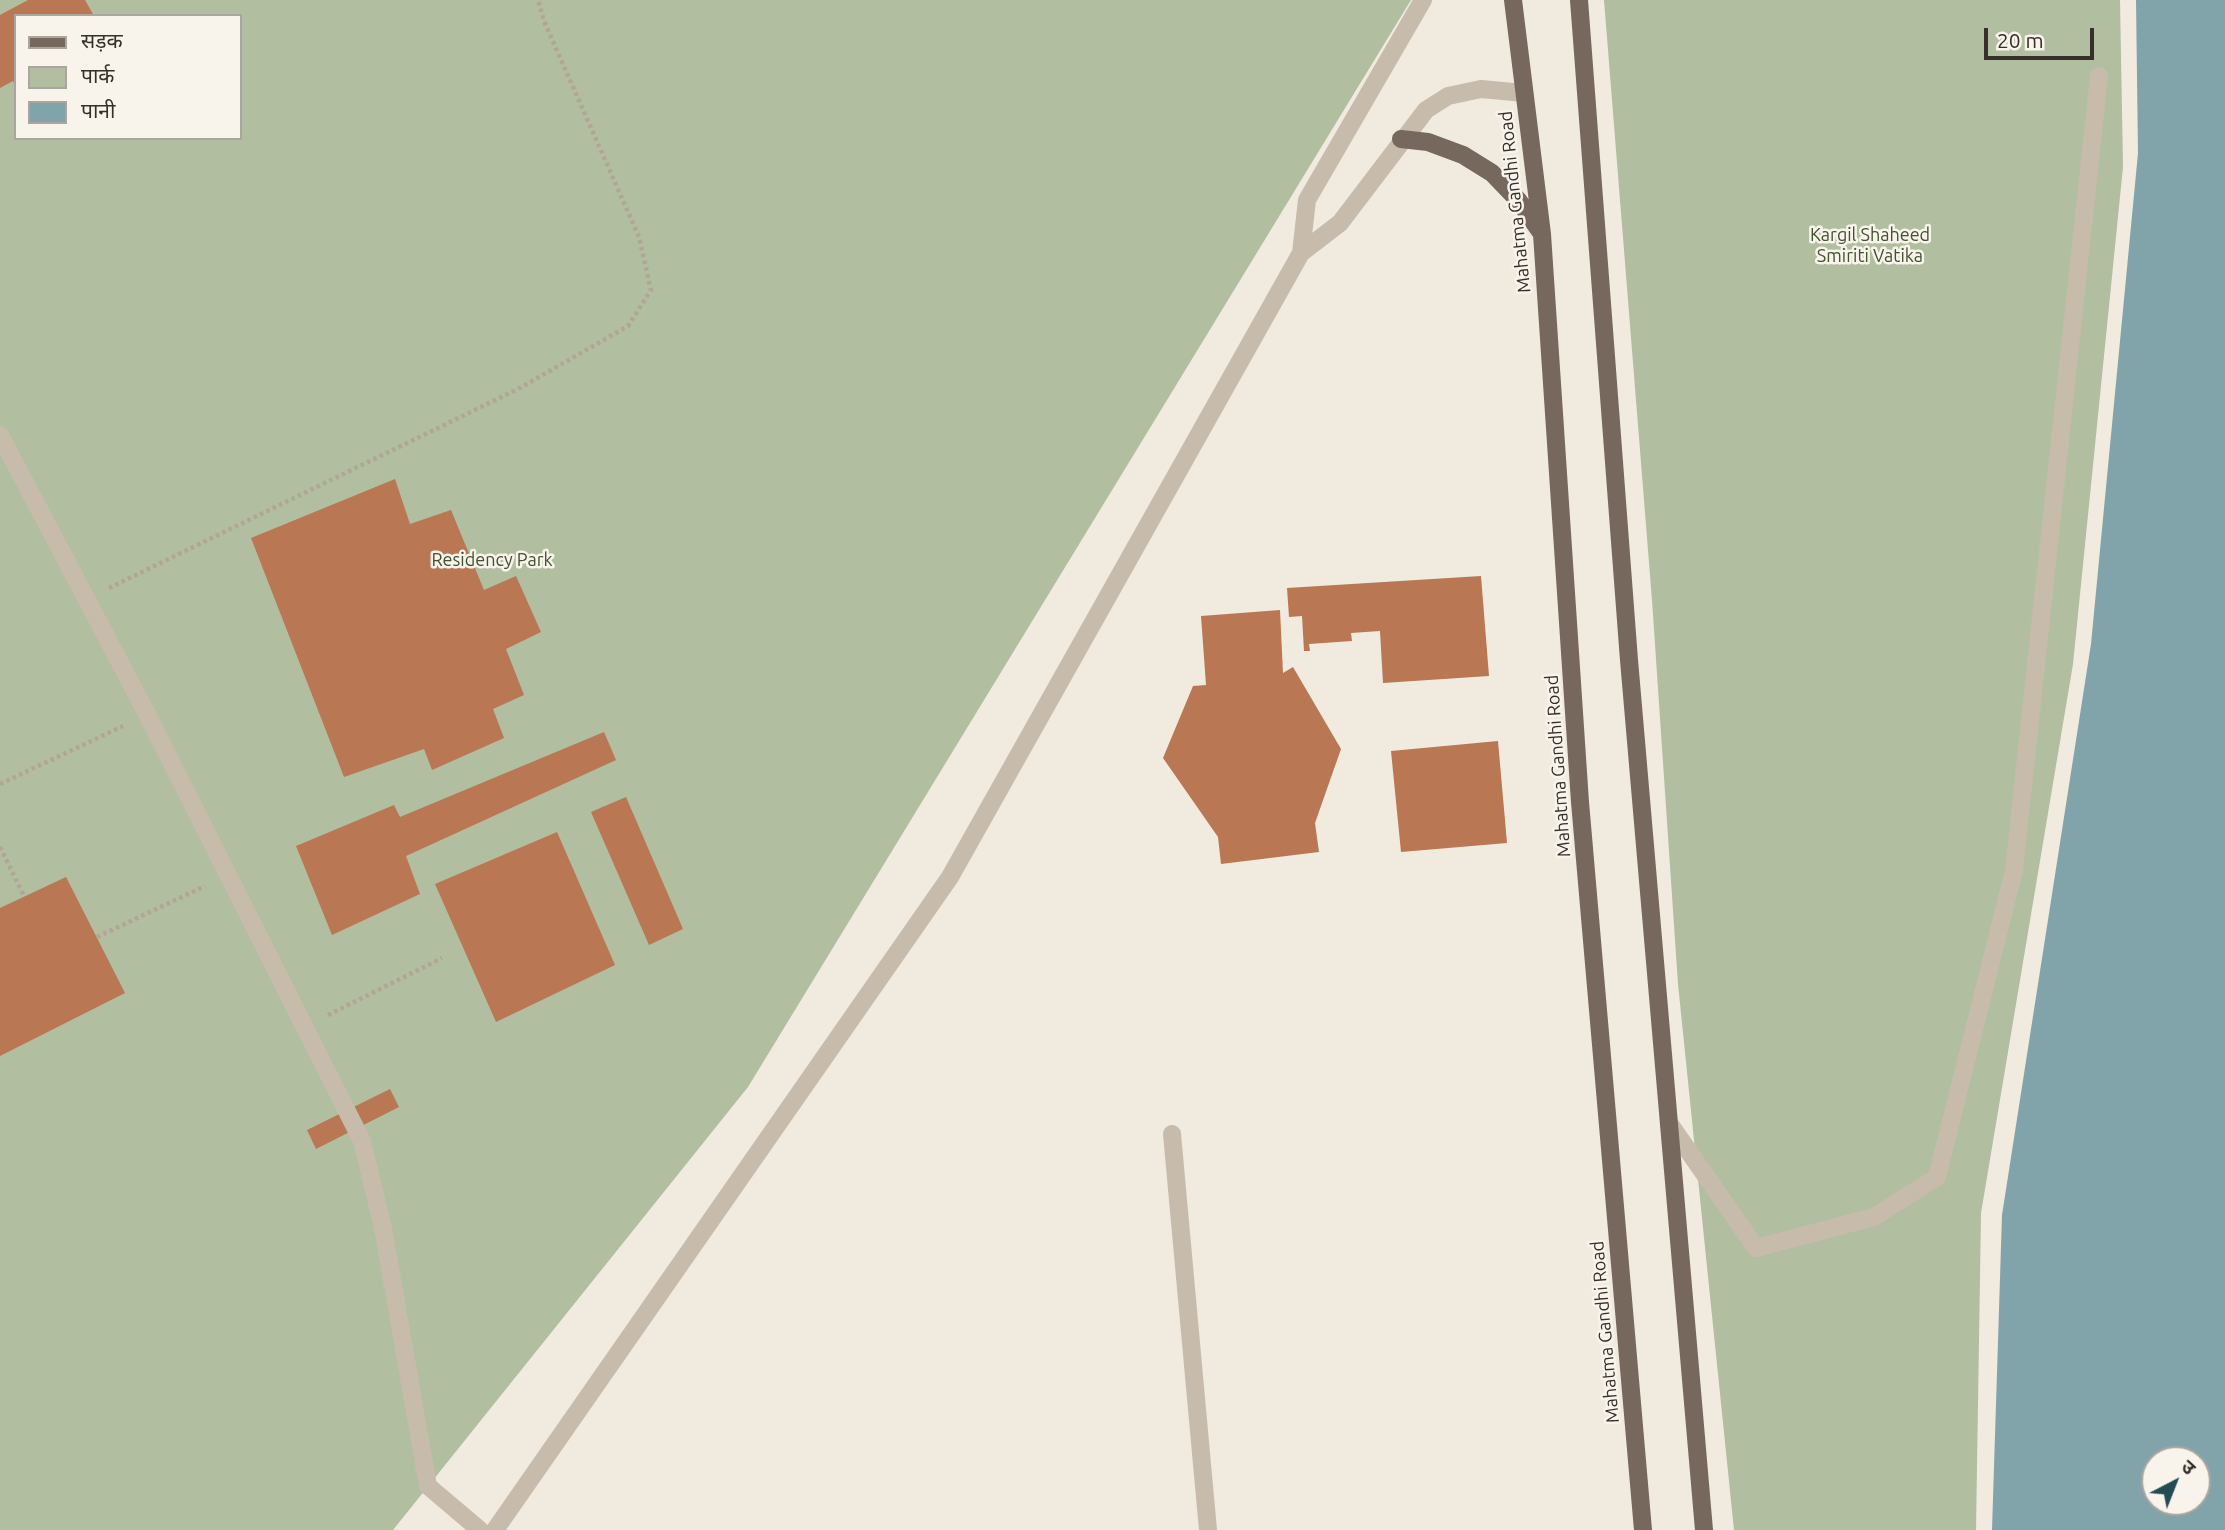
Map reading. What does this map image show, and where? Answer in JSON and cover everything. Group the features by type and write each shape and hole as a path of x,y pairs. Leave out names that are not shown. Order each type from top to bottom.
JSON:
{"main road":[{"name":"Mahatma Gandhi Road","path":"1513,0 1542,234 1580,802 1643,1530"},
{"path":"1579,0 1629,660 1704,1530"},
{"path":"1402,139 1428,142 1463,155 1492,173 1518,200 1542,234"}],"street":[{"path":"495,1530 950,877 1301,253 1307,200 1423,0"},
{"path":"1669,1123 1756,1248 1874,1217 1937,1177 2014,870 2099,76"},
{"path":"1301,253 1340,223 1426,110 1448,96 1481,89 1524,93"},
{"path":"0,435 147,714 362,1141 383,1228 428,1486 481,1530"},
{"path":"1172,1135 1208,1530"}],"path":[{"path":"87,600 518,389 628,326 651,290 639,237 544,21 538,0"},
{"path":"0,784 147,714"},
{"path":"0,847 24,896"},
{"path":"97,937 208,884"},
{"path":"306,1026 442,958"}],"green space":[{"name":"Residency Park","path":"0,0 1411,0 748,1087 393,1530 0,1530"},
{"name":"Kargil Shaheed Smiriti Vatika","path":"1604,0 2120,0 2123,167 2073,664 1981,1213 1976,1530 1734,1530 1678,984 1652,600"}],"water":[{"path":"2136,0 2225,0 2225,1530 1992,1530 2002,1215 2091,644 2138,153"}],"building":[{"path":"28,0 85,0 93,14 14,14 14,83 13,81 0,88 0,15"},
{"path":"395,479 410,524 451,510 484,590 516,576 541,632 506,649 524,695 493,709 504,738 432,770 424,749 344,777 251,538"},
{"path":"1481,576 1489,676 1383,683 1380,631 1351,633 1352,641 1309,644 1310,651 1304,651 1302,616 1289,617 1287,588"},
{"path":"1280,610 1283,673 1293,667 1341,749 1315,823 1319,852 1221,864 1218,837 1163,758 1193,686 1206,685 1201,616"},
{"path":"604,732 616,760 406,856 420,894 332,935 296,846 394,805 400,817"},
{"path":"1498,741 1507,843 1401,852 1391,751"},
{"path":"626,797 683,929 649,945 591,812"},
{"path":"557,832 615,965 496,1022 435,884"},
{"path":"66,877 125,993 0,1056 0,908"},
{"path":"390,1089 399,1107 316,1149 307,1130"}]}
